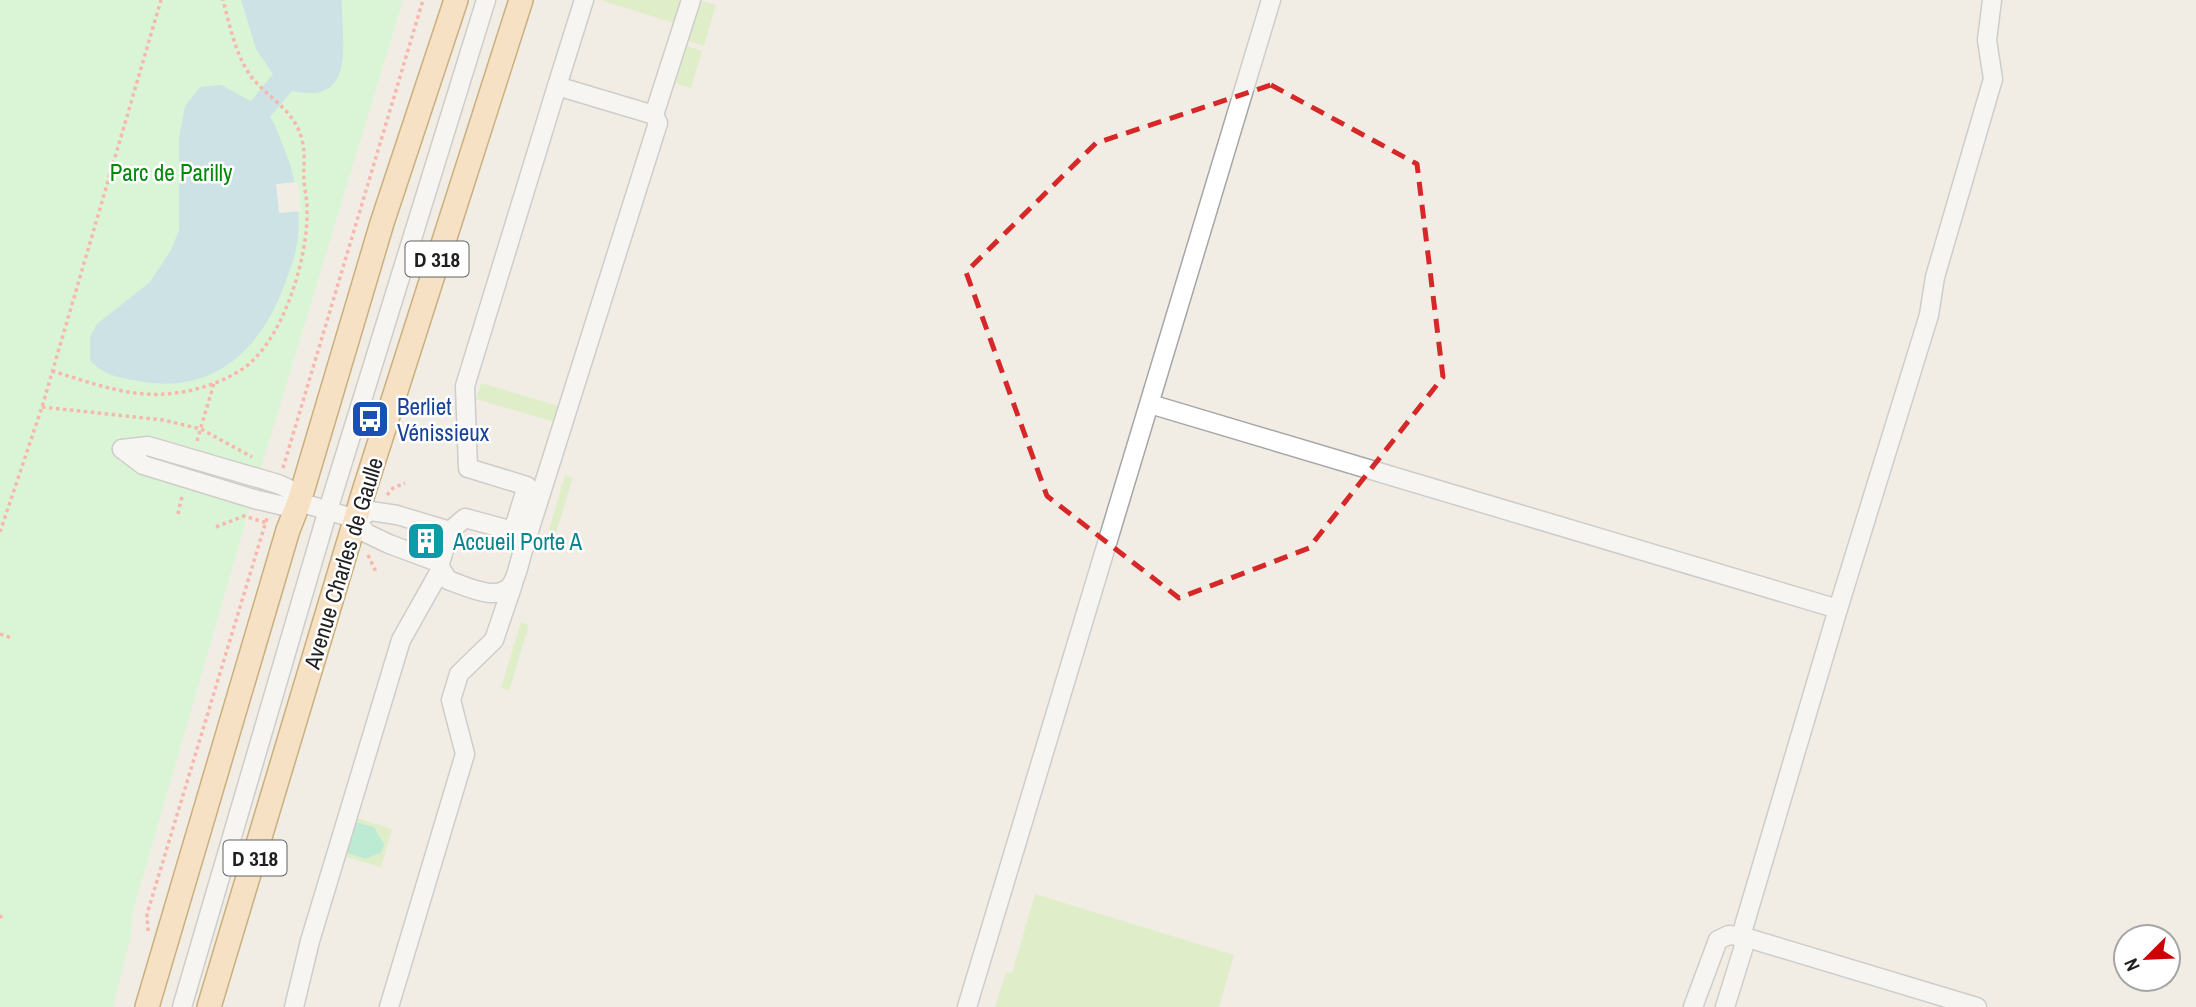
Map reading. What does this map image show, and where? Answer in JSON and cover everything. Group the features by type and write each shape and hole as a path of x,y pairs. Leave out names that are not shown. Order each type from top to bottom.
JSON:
{"main road":[{"name":"D 318","path":"148,1007 288,530 299,502 382,223 456,0"},
{"name":"Avenue Charles de Gaulle","path":"209,1007 356,519 521,0"}],"street":[{"path":"182,1007 328,510 486,0"},
{"path":"523,550 513,531 527,486 468,468 466,386 584,0"},
{"path":"390,1007 465,754 451,700 460,674 494,640 658,124 654,115 691,0"},
{"path":"967,1007 1271,0"},
{"path":"1725,1007 1744,946 1741,936 1929,315 1935,278 1993,79 1987,40 1993,0"},
{"path":"557,86 654,115"},
{"path":"1150,404 1838,610"},
{"path":"122,449 148,446 280,475 299,502"},
{"path":"122,449 260,489 271,504"},
{"path":"122,449 143,465 271,504 288,507 299,502 356,519 366,533 440,566 447,580 492,594 501,593 513,584"},
{"path":"260,489 280,475"},
{"path":"356,519 371,511 397,515 450,531"},
{"path":"294,1007 310,941 401,640 440,566 450,531 466,518 513,531"},
{"path":"1693,1007 1718,940 1729,935 1741,936 1977,1007"}],"path":[{"path":"0,532 42,407 161,2 169,0"},
{"path":"52,371 129,393 166,394 202,388 243,369 271,339 289,305 303,256 308,210 303,141 288,111 253,79 237,44 223,0"},
{"path":"280,475 422,0"},
{"path":"42,407 163,419 201,429 255,458"},
{"path":"274,464 280,475"},
{"path":"386,497 393,488 405,483"},
{"path":"148,934 147,914 263,533"},
{"path":"0,634 12,638"}],"highlighted area":[{"path":"1271,85 1417,164 1443,377 1309,548 1179,598 1047,496 966,272 1096,143"}],"green space":[{"name":"Parc de Parilly","path":"0,0 403,0 265,455 133,911 130,939 113,1007 0,1007"},
{"path":"600,0 684,0 677,24"},
{"path":"699,0 716,5 704,46 683,39"},
{"path":"681,44 702,51 691,88 670,82"},
{"path":"481,383 562,407 558,423 476,399"},
{"path":"565,475 573,478 551,549 544,547"},
{"path":"521,622 529,625 509,691 501,688"},
{"path":"357,818 392,829 381,867 346,857 347,853 365,859 381,853 384,844 374,827 356,822"},
{"path":"356,822 374,827 384,844 381,853 365,859 347,853"},
{"path":"1035,894 1234,955 1219,1007 995,1007 1006,972 1012,973"}],"water":[{"path":"241,0 342,0 343,51 337,80 328,89 313,93 292,91 270,117 291,167 298,201 299,224 291,267 274,309 262,329 232,362 213,373 169,384 115,376 90,361 90,337 97,324 150,282 171,250 179,230 179,138 185,106 200,87 221,85 251,101 273,74 256,49"}],"pier":[{"path":"298,182 301,211 279,213 276,184"}],"place":[{"name":"Berliet Vénissieux","path":"370,419"},
{"name":"Accueil Porte A","path":"426,541"}]}
